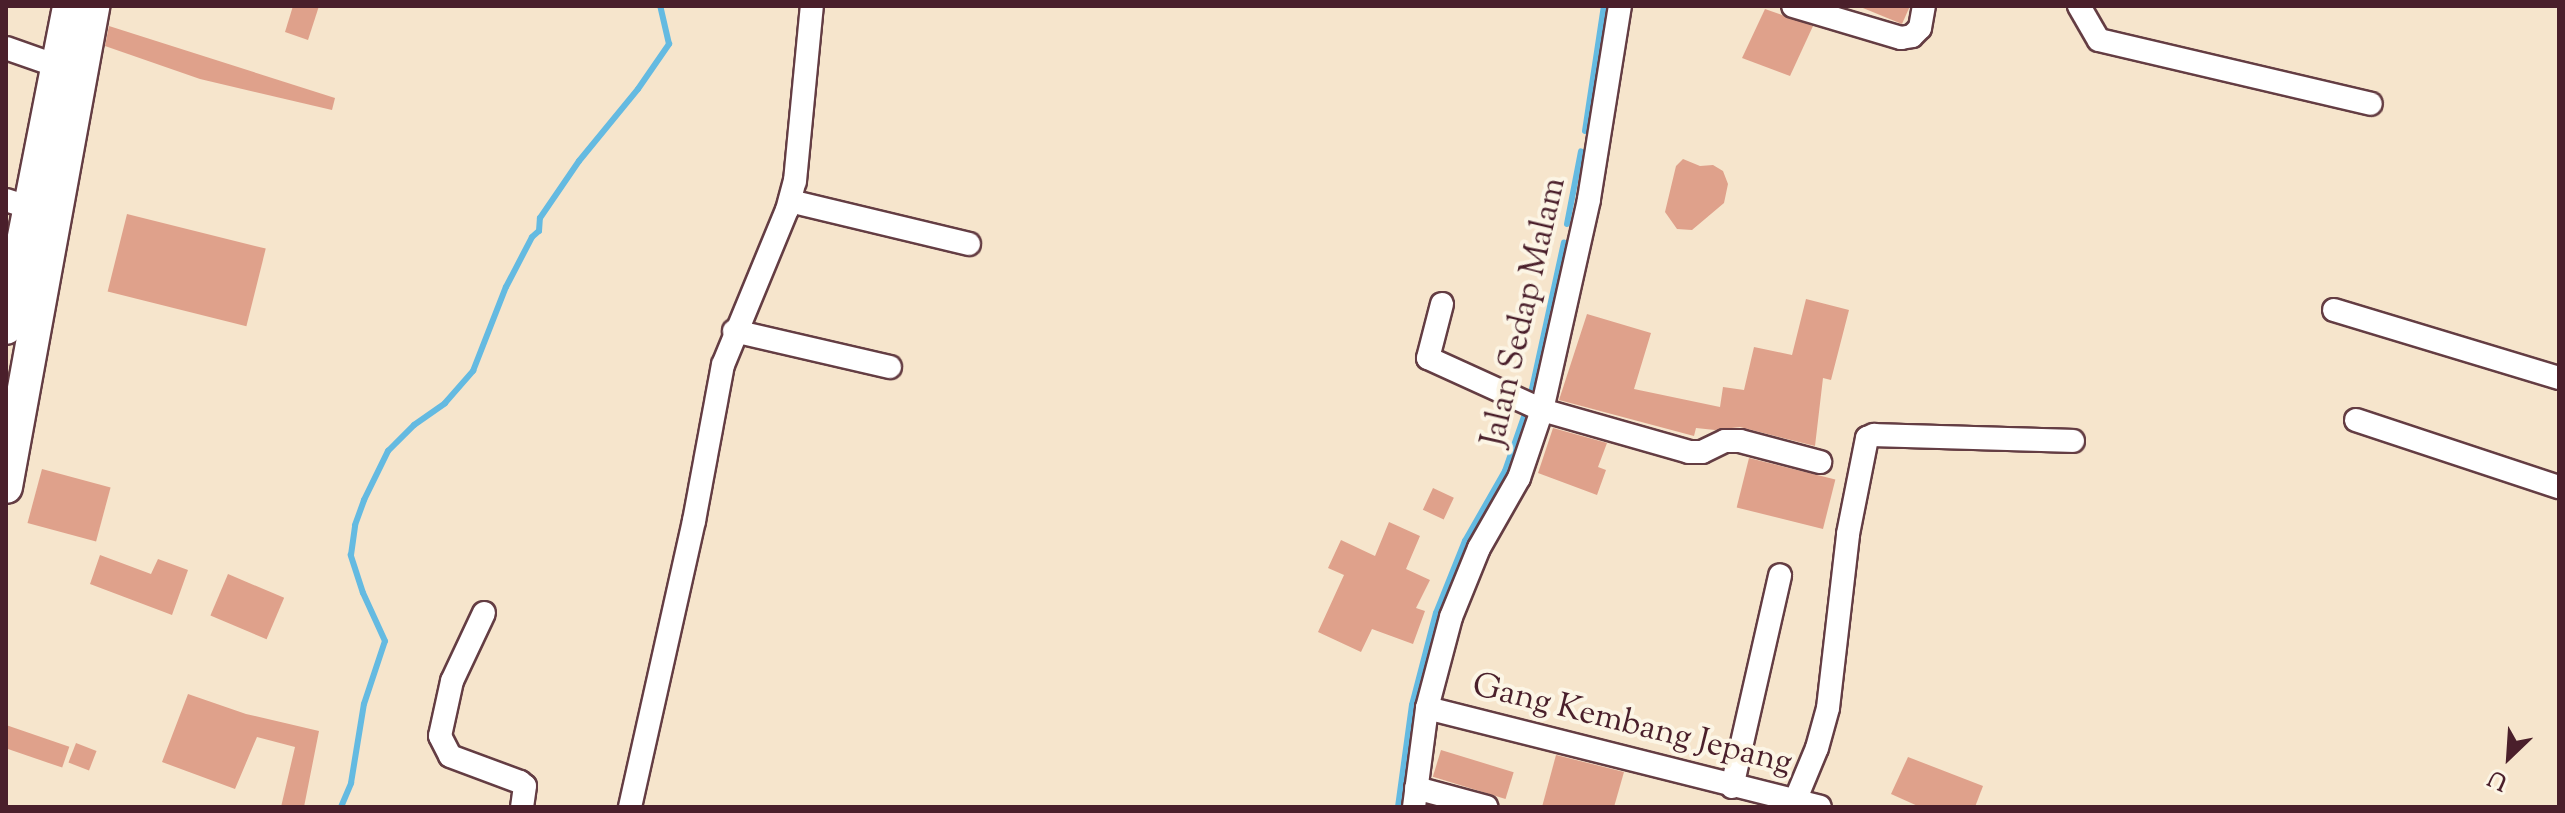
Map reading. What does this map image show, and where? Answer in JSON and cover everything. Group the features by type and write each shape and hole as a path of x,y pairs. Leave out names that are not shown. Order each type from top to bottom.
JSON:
{"highway":[{"path":"6,328 18,204 57,66 69,6"},
{"path":"6,487 93,6"}],"street":[{"path":"630,807 694,521 716,395 734,331 790,201 799,162 812,6"},
{"name":"Jalan Sedap Malam","path":"1415,797 1427,708 1464,579 1519,478 1530,405 1589,199 1620,6"},
{"path":"1793,6 1901,38 1912,36 1920,28 1924,6"},
{"path":"2079,6 2096,39 2371,104"},
{"path":"6,48 57,66"},
{"path":"790,201 969,244"},
{"path":"1442,304 1426,352 1428,358 1530,405 1689,452 1702,452 1725,441 1740,441 1820,462"},
{"path":"2334,310 2559,378"},
{"path":"734,331 890,367"},
{"path":"2356,420 2559,487"},
{"path":"1795,801 1817,748 1828,708 1848,534 1867,438 1874,435 2073,441"},
{"path":"1732,787 1780,575"},
{"path":"484,613 452,681 440,736 443,749 450,756 525,786 522,807"},
{"name":"Gang Kembang Jepang","path":"1427,708 1820,807"},
{"path":"1415,797 1487,807"}],"building":[{"path":"293,6 319,6 308,40 285,32"},
{"path":"1858,6 1910,6 1902,24"},
{"path":"1765,9 1813,26 1790,76 1742,58"},
{"path":"109,26 335,98 332,110 200,79 105,46"},
{"path":"1683,159 1700,166 1713,165 1723,171 1728,184 1724,203 1692,230 1677,229 1665,212 1676,166"},
{"path":"127,214 266,249 246,326 108,292"},
{"path":"1806,299 1849,310 1831,380 1823,378 1815,446 1740,427 1715,430 1696,428 1694,436 1559,400 1587,314 1651,333 1634,389 1720,407 1723,387 1744,390 1754,347 1792,355"},
{"path":"1553,428 1607,443 1598,467 1606,470 1597,495 1538,473"},
{"path":"1749,458 1835,480 1823,529 1737,507"},
{"path":"42,469 111,487 96,541 28,523"},
{"path":"1433,488 1454,498 1444,519 1423,510"},
{"path":"1389,522 1420,536 1406,569 1430,580 1416,608 1425,611 1413,644 1372,629 1361,652 1318,632 1344,575 1328,568 1341,540 1375,556"},
{"path":"100,555 151,574 158,559 188,570 172,615 90,584"},
{"path":"228,574 284,598 267,639 210,615"},
{"path":"188,694 246,714 319,731 304,807 281,807 295,747 257,737 235,789 162,762"},
{"path":"6,725 69,747 62,768 6,748"},
{"path":"76,743 97,751 89,770 68,763"},
{"path":"1441,750 1514,772 1505,799 1433,777"},
{"path":"1556,755 1624,772 1614,807 1542,807"},
{"path":"1908,757 1983,786 1975,807 1920,807 1891,794"}],"waterway":[{"path":"341,807 351,783 364,704 385,641 363,593 351,555 355,525 364,500 388,451 414,425 445,403 473,371 506,287 532,237 539,231 540,218 579,161 638,89 669,44 660,6"},
{"path":"1585,131 1604,6"},
{"path":"1567,224 1581,151"},
{"path":"1532,389 1564,242"},
{"path":"1398,807 1412,705 1436,613 1465,541 1505,471 1526,411"}]}
